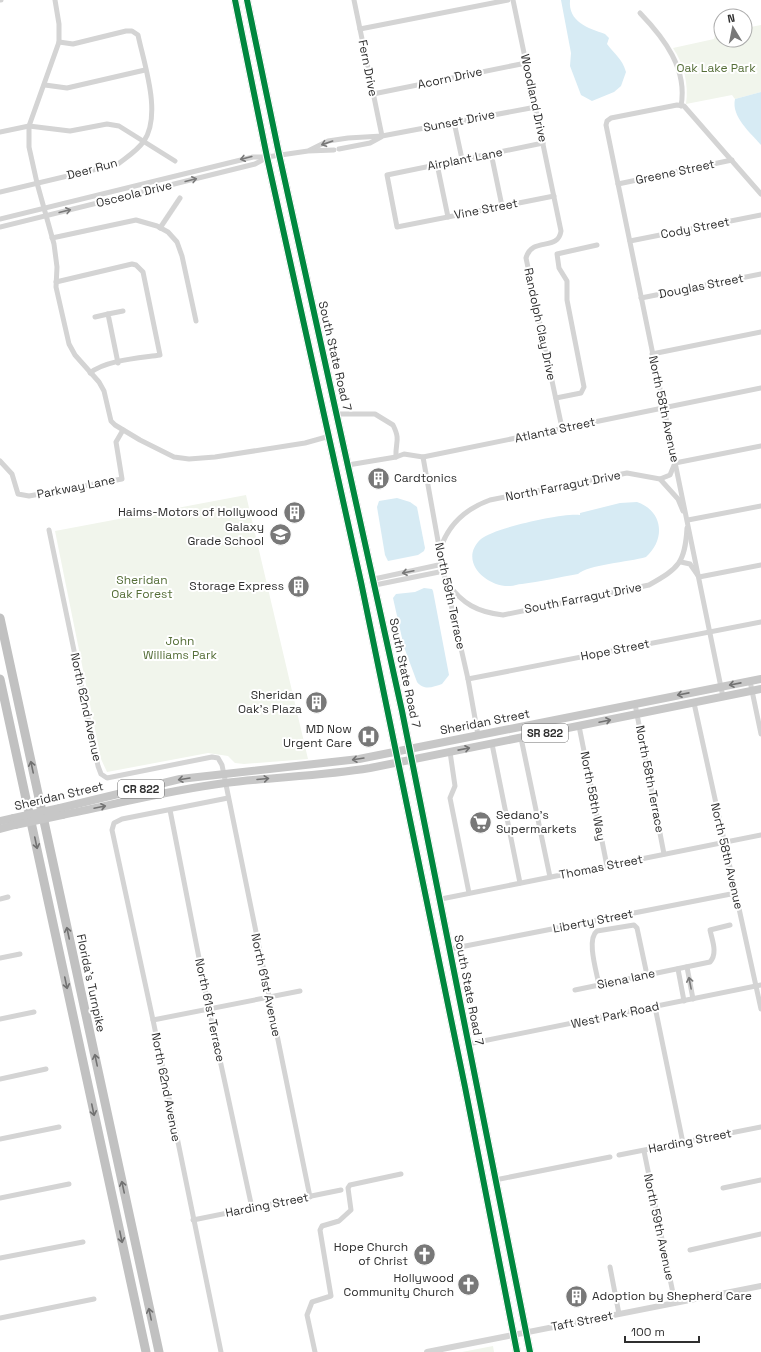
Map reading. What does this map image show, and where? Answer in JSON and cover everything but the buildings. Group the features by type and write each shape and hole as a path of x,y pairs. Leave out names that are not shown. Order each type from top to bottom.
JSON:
{"highway":[{"name":"Florida's Turnpike","path":"0,618 159,1352"},
{"name":"Florida's Turnpike","path":"0,679 146,1352"}],"main road":[{"name":"South State Road 7","path":"235,0 267,157 358,566 454,1033 517,1352"},
{"path":"235,0 243,10 249,11"},
{"name":"South State Road 7","path":"247,0 279,154 375,582 410,749 494,1180 530,1352"},
{"path":"358,566 364,578 375,582"},
{"name":"Sheridan Street","path":"61,812 180,780 223,773 327,763 396,752 761,679"},
{"name":"Sheridan Street","path":"0,829 14,822 61,812 224,783 326,774 398,763 761,689"},
{"name":"Sheridan Street","path":"0,821 14,822"},
{"path":"424,889 433,890 440,897"},
{"path":"454,1033 462,1042 468,1044"},
{"path":"462,1073 470,1075 476,1083"},
{"path":"482,1172 488,1178 494,1180"},
{"path":"487,1198 495,1200 500,1206"}],"street":[{"path":"55,0 59,24 59,42 45,85 29,126 29,147 52,238 57,267 56,282 69,344 75,355 104,391 111,421 123,430 174,457 189,459 215,457 305,443 330,436"},
{"name":"Fern Drive","path":"354,0 382,136"},
{"path":"360,29 508,0"},
{"name":"Woodland Drive","path":"513,0 554,196"},
{"path":"640,13 674,56 684,92 682,106 761,194"},
{"name":"Deer Run","path":"0,192 118,164 144,141 152,115 151,101 138,35 132,30 73,44 59,42"},
{"name":"Acorn Drive","path":"373,94 526,63"},
{"path":"45,85 67,88 145,70"},
{"name":"North 58th Avenue","path":"682,106 611,118 606,121 606,125 723,697"},
{"name":"Sunset Drive","path":"308,151 328,142 343,138 382,136 536,107"},
{"path":"454,122 462,159"},
{"path":"0,132 29,126 70,131 107,124 119,126 175,160"},
{"name":"Sunset Drive","path":"279,154 339,149 370,143 382,136"},
{"path":"339,149 343,138"},
{"name":"Airplant Lane","path":"397,227 387,175 543,143"},
{"path":"491,153 502,206"},
{"name":"Osceola Drive","path":"0,227 248,165 279,154"},
{"name":"Osceola Drive","path":"0,219 253,157 267,157"},
{"name":"Greene Street","path":"618,184 732,160"},
{"path":"437,164 448,217"},
{"name":"Vine Street","path":"397,227 554,196"},
{"name":"Randolph Clay Drive","path":"554,196 559,218 560,237 556,242 534,246 528,251 526,258 562,428"},
{"path":"160,228 180,198"},
{"name":"Cody Street","path":"630,241 761,215"},
{"path":"52,238 136,220 168,232 177,242 190,289 196,321"},
{"path":"556,398 581,393 584,387 567,300 567,281 560,268 557,254 597,245"},
{"path":"56,282 122,266 136,265 143,272 160,355 96,367 90,373"},
{"name":"Douglas Street","path":"641,298 761,274"},
{"path":"95,317 124,311"},
{"path":"108,314 118,362"},
{"path":"652,354 761,332"},
{"name":"Atlanta Street","path":"348,465 396,457 404,454 423,457 761,388"},
{"path":"337,414 375,414 393,425 398,440 395,448 396,457"},
{"name":"Parkway Lane","path":"0,461 10,471 18,494 22,495 29,496 122,479 116,442 123,430"},
{"path":"761,446 675,463 670,475 660,479 678,499 688,520 686,546 681,562 690,564 699,577 761,564"},
{"name":"North 59th Terrace","path":"423,457 444,571 468,678 478,735"},
{"name":"North Farragut Drive","path":"440,550 445,536 462,515 476,505 490,500 627,474 660,479"},
{"path":"688,520 761,506"},
{"name":"North 62nd Avenue","path":"49,530 98,766 102,774 108,778 212,757 218,758 223,773"},
{"name":"South Farragut Drive","path":"447,583 455,594 467,604 485,612 503,615 649,585 669,574 681,562"},
{"path":"375,582 443,564"},
{"path":"375,582 444,571"},
{"name":"Hope Street","path":"468,678 761,622"},
{"path":"750,681 761,734"},
{"name":"North 58th Avenue","path":"694,703 724,842 759,986 761,1009"},
{"name":"North 58th Terrace","path":"635,704 664,854"},
{"name":"North 58th Way","path":"579,726 607,866"},
{"path":"521,738 550,877"},
{"path":"492,744 520,883"},
{"path":"450,752 455,786 450,798 468,893"},
{"name":"North 61st Avenue","path":"223,773 310,1196"},
{"path":"170,810 228,798"},
{"name":"North 62nd Avenue","path":"170,810 122,820 114,823 112,830 153,1020 220,1352"},
{"name":"North 61st Terrace","path":"170,810 209,1009 252,1208"},
{"name":"Thomas Street","path":"440,897 520,883 761,835"},
{"name":"Liberty Street","path":"450,949 736,893"},
{"path":"0,899 8,897"},
{"path":"600,985 591,941 597,931 634,925 637,928 648,975"},
{"name":"Siena lane","path":"575,990 710,962 714,957 714,953 710,930 730,925"},
{"path":"0,958 20,954"},
{"path":"687,967 693,999"},
{"path":"678,969 684,1001"},
{"name":"West Park Road","path":"468,1044 759,986"},
{"path":"153,1020 300,991"},
{"path":"655,1007 683,1143"},
{"path":"0,1019 34,1012"},
{"path":"0,1079 46,1069"},
{"path":"0,1139 59,1127"},
{"name":"Harding Street","path":"619,1155 761,1127"},
{"name":"North 59th Avenue","path":"644,1151 675,1303"},
{"path":"494,1180 610,1157"},
{"path":"315,1352 307,1315 312,1302 331,1296 320,1230 322,1226 339,1221 351,1210 348,1188 350,1185 401,1174"},
{"path":"722,1188 761,1180"},
{"path":"0,1198 69,1184"},
{"name":"Harding Street","path":"193,1220 341,1190"},
{"path":"690,1250 761,1234"},
{"path":"0,1258 83,1242"},
{"path":"610,1267 619,1314"},
{"name":"Taft Street","path":"427,1352 761,1286"},
{"path":"0,1318 94,1299"}],"green space":[{"name":"Oak Lake Park","path":"761,25 761,92 735,99 732,95 686,104 687,89 685,75 677,54 673,48 713,39 713,48 753,48 753,26"},
{"name":"John Williams Park","path":"246,495 308,759 244,764 235,763 228,756 208,753 107,772 101,759 55,531"},
{"path":"493,1346 494,1352 462,1352"}],"water":[{"path":"561,0 570,0 572,14 580,23 605,34 609,38 607,44 620,60 626,72 621,86 614,92 592,101 581,95 570,66 571,53"},
{"path":"761,92 761,145 747,130 739,118 736,112 735,99"},
{"path":"397,498 410,502 417,507 425,548 424,551 418,555 388,561 385,555 377,507 379,501"},
{"path":"637,502 646,506 652,512 657,519 659,526 657,542 646,557 590,568 578,574 510,586 492,582 478,571 473,563 472,555 475,547 481,539 500,530 546,518 580,515 580,513 620,503"},
{"path":"424,588 432,589 433,591 449,675 442,684 429,688 423,687 417,682 404,647 393,598 396,594 415,592"}],"cycle path":[{"path":"235,0 267,157 361,582 465,1087 517,1352"},
{"path":"247,0 279,154 402,711 530,1352"}],"place":[{"name":"Cardtonics","path":"379,478"},
{"name":"Haims-Motors of Hollywood","path":"294,512"},
{"name":"Galaxy Grade School","path":"280,534"},
{"name":"Storage Express","path":"299,586"},
{"name":"Sheridan Oak's Plaza","path":"317,702"},
{"name":"MD Now Urgent Care","path":"368,736"},
{"name":"Sedano's Supermarkets","path":"480,822"},
{"name":"Hope Church of Christ","path":"424,1254"},
{"name":"Hollywood Community Church","path":"469,1285"},
{"name":"Adoption by Shepherd Care","path":"577,1296"}],"park label":[{"name":"Sheridan Oak Forest","path":"142,587"}]}
